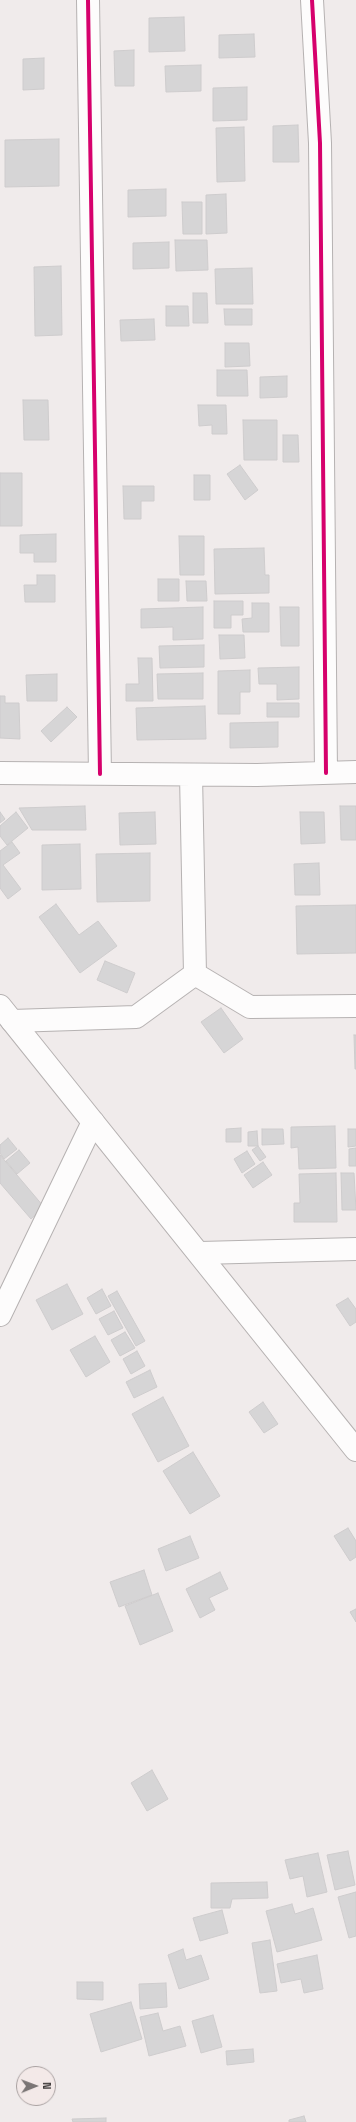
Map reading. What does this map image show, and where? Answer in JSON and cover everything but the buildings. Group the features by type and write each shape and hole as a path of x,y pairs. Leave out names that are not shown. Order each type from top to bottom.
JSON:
{"street":[{"path":"88,0 100,774"},
{"path":"312,0 320,143 326,773"},
{"path":"0,773 191,775 356,772"},
{"path":"191,775 195,974"},
{"path":"195,974 250,1007 356,1006"},
{"path":"6,1013 136,1017 195,974"},
{"path":"6,1013 200,1253 356,1450"},
{"path":"0,1316 93,1122"},
{"path":"200,1253 356,1249"}],"cycle path":[{"path":"88,0 100,774"},
{"path":"312,0 320,143 326,773"}]}
